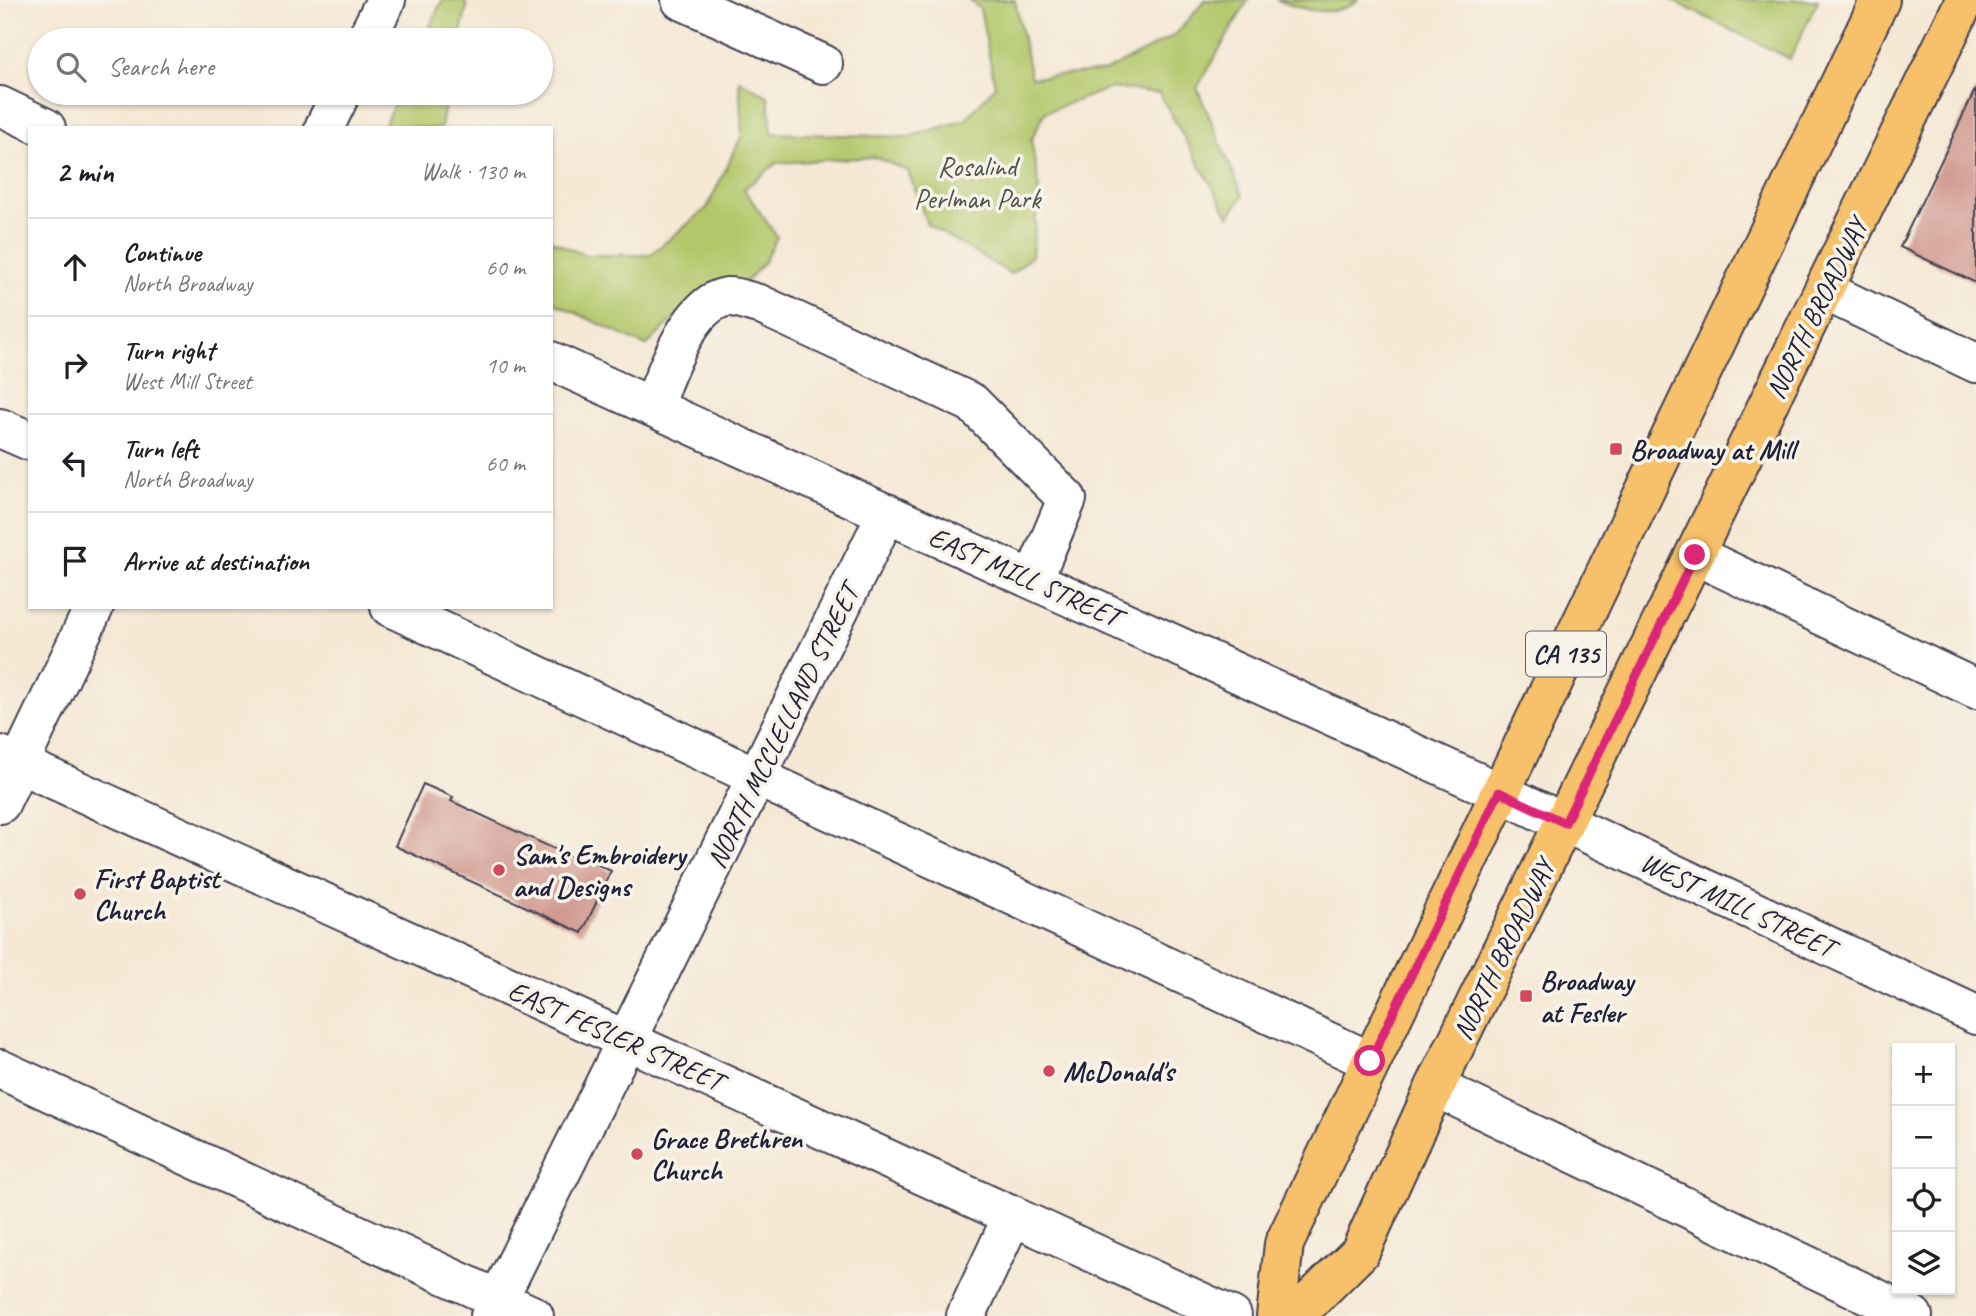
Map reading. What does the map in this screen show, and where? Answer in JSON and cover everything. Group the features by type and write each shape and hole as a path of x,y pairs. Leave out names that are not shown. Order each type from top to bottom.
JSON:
{"main road":[{"name":"CA 135","path":"1276,1316 1284,1244 1880,0"},
{"name":"NORTH BROADWAY","path":"1295,1316 1360,1252 1435,1087 1695,555 1825,291 1965,19"}],"street":[{"path":"372,28 386,0"},
{"path":"681,0 823,64"},
{"path":"325,126 335,105"},
{"path":"0,106 42,126"},
{"path":"1825,291 1976,363"},
{"path":"652,407 687,329 703,309 728,297 760,304 972,404 1015,444 1067,499 1033,580"},
{"name":"EAST MILL STREET","path":"553,362 1499,792"},
{"path":"0,428 28,440"},
{"name":"NORTH MCCLELLAND STREET","path":"494,1308 887,513"},
{"path":"1695,555 1976,689"},
{"path":"0,804 10,760 93,609"},
{"path":"394,609 1370,1061"},
{"name":"EAST FESLER STREET","path":"10,760 1232,1316"},
{"name":"WEST MILL STREET","path":"1499,792 1976,1015"},
{"path":"0,1069 494,1308 534,1316"},
{"path":"1435,1087 1913,1316"},
{"path":"966,1316 1013,1215"}],"green space":[{"path":"442,0 464,0 467,7 462,28 429,28"},
{"name":"Rosalind Perlman Park","path":"969,0 1015,0 1031,78 1106,71 1175,35 1205,0 1248,0 1197,88 1243,196 1229,216 1159,93 1111,88 1045,112 1031,140 1039,186 1032,256 1011,274 927,224 908,171 875,157 777,163 744,189 777,237 764,262 747,281 704,289 646,346 553,302 553,241 584,255 650,255 707,208 742,135 739,80 768,96 772,133 908,137 965,120 995,86 980,9"},
{"path":"1276,0 1358,0 1339,10 1318,11"},
{"path":"1671,0 1818,0 1790,59"},
{"path":"394,105 445,105 441,126 384,126"}],"building":[{"path":"1976,88 1976,283 1900,247"},
{"path":"423,784 453,797 451,801 578,860 580,856 611,871 582,933 395,846"}],"place":[{"name":"Broadway at Mill","path":"1616,449"},
{"name":"Sam's Embroidery and Designs","path":"499,870"},
{"name":"First Baptist Church","path":"80,894"},
{"name":"Broadway at Fesler","path":"1526,996"},
{"name":"McDonald's","path":"1049,1071"},
{"name":"Grace Brethren Church","path":"637,1154"}],"route":[{"path":"1370,1061 1499,792 1565,823 1695,555"}]}
